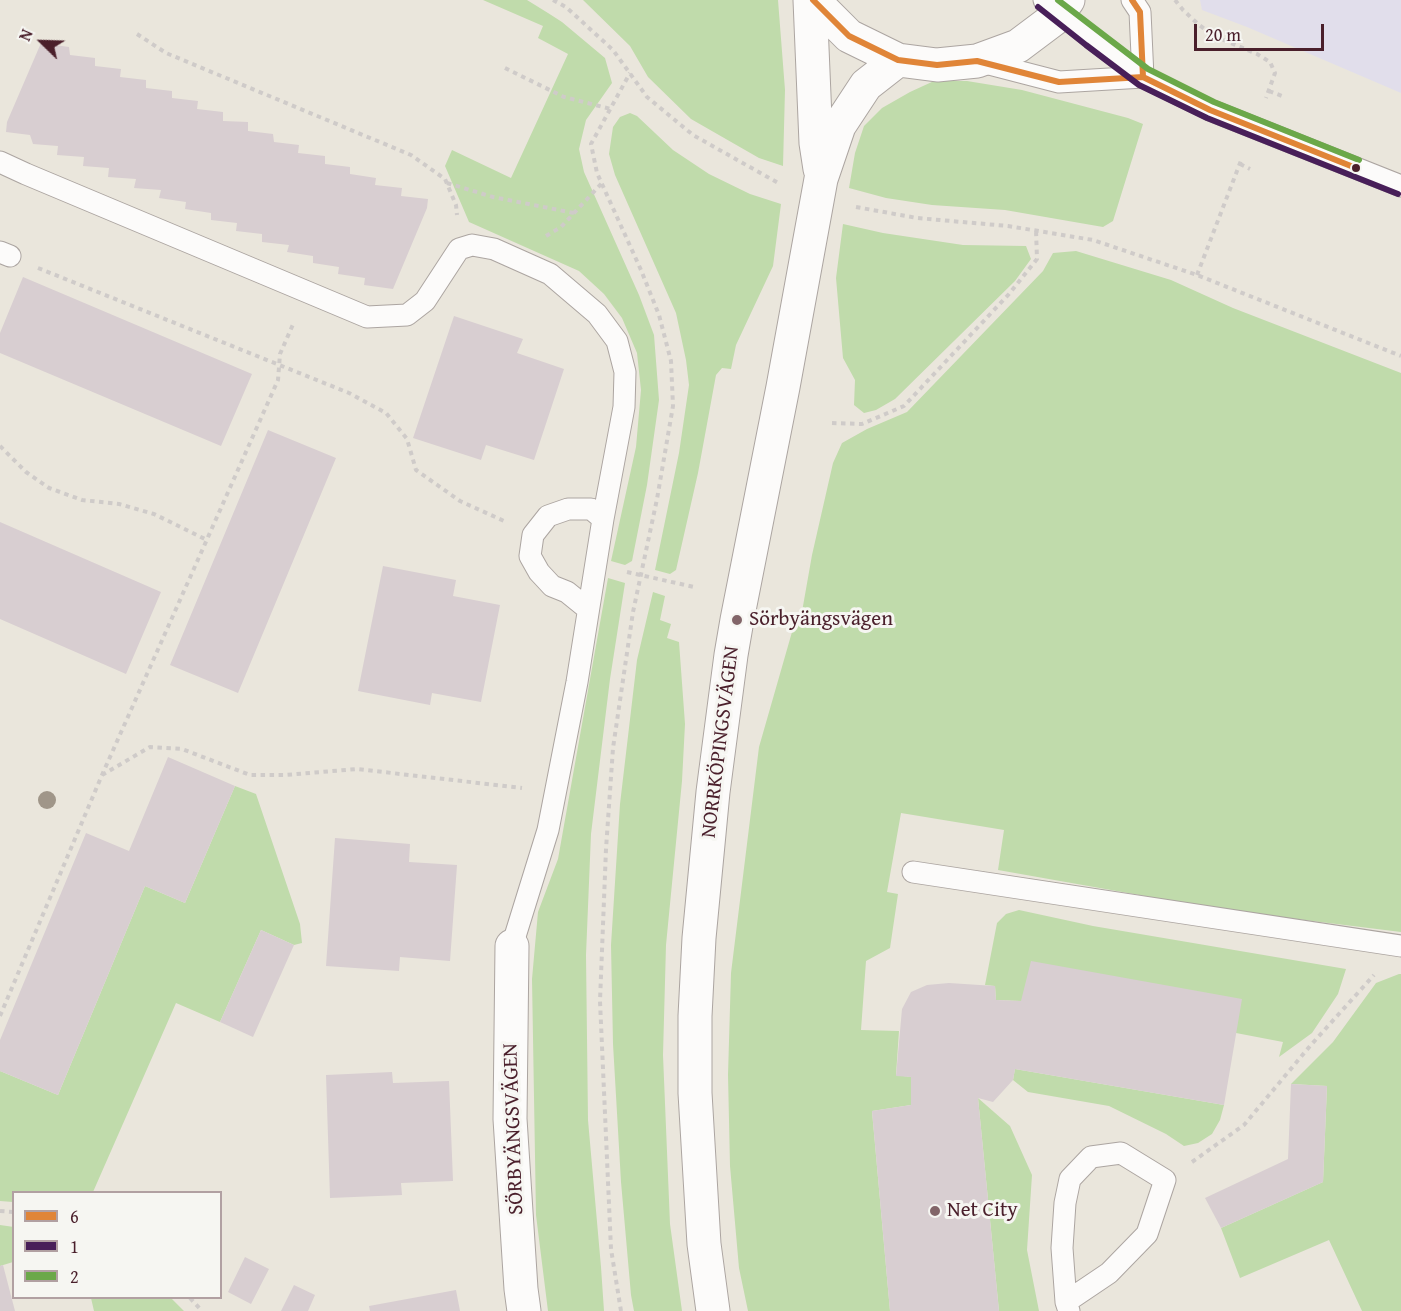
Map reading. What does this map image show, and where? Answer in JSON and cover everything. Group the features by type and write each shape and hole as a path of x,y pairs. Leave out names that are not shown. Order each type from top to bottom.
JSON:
{"main road":[{"path":"812,0 849,36 898,60 937,65 977,61 1018,46 1054,19 1057,4"},
{"name":"NORRKÖPINGSVÄGEN","path":"812,0 816,143 821,179"},
{"name":"NORRKÖPINGSVÄGEN","path":"713,1311 704,1244 695,1093 695,1016 701,916 713,792 737,620 821,179 839,126 866,86 898,60"},
{"name":"SÖRBYÄNGSVÄGEN","path":"512,946 510,1119 524,1311"}],"lane":[{"path":"1132,0 1140,12 1143,77"},
{"path":"1057,4 1143,77 1210,110 1401,186"},
{"path":"977,61 1059,82 1143,77"},
{"path":"0,162 367,317 407,315 425,301 459,249 472,245 494,249 550,274 597,314 616,341 625,372 624,407 603,519 577,682 548,830 512,946"},
{"path":"588,609 567,592 552,586 539,573 530,556 533,535 548,516 568,509 591,509 603,519"},
{"path":"913,872 1401,945"},
{"path":"1121,1153 1165,1180 1147,1234 1109,1273 1068,1306 1062,1248 1065,1203 1070,1179 1091,1157 1121,1153"}],"path":[{"path":"554,0 566,7 613,50 647,97 693,135 780,184"},
{"path":"137,34 166,53 411,155 445,178 456,205 459,249"},
{"path":"505,68 564,97 611,109"},
{"path":"621,1311 611,1249 600,1001 606,849 613,748 633,612 657,498 673,406 671,361 659,315 597,173 591,144 630,73"},
{"path":"1268,91 1282,96"},
{"path":"1240,164 1250,169"},
{"path":"447,183 493,197 574,213"},
{"path":"512,257 561,227 602,183"},
{"path":"847,205 917,218 1008,226 1093,240 1186,271 1401,356"},
{"path":"832,423 862,424 904,406 1010,294 1037,258 1036,230"},
{"path":"5,254 349,393 386,413 407,439 416,470 460,501 533,535"},
{"path":"0,1016 102,775 278,380 280,354 307,292"},
{"path":"0,446 26,472 49,488 82,500 119,504 154,514 207,540"},
{"path":"641,575 694,586"},
{"path":"102,775 150,747 182,749 250,775 285,775 357,769 556,791"},
{"path":"1165,1180 1244,1125 1310,1046 1401,945"},
{"path":"191,1299 202,1311"}],"shaded area":[{"path":"1200,0 1401,0 1401,93 1202,10"}],"green space":[{"path":"483,0 527,0 562,22 605,58 612,83 586,120 579,149 584,172 639,295 654,335 659,400 647,485 632,561 625,565 611,561 636,447 641,390 637,353 622,318 604,294 579,271 469,222 445,166 452,150 511,178 568,54 538,38 543,26"},
{"path":"583,0 778,0 785,90 783,166 759,158 691,119 648,77 630,46"},
{"path":"934,81 967,81 1022,90 1143,124 1113,221 1103,227 1005,210 932,205 886,198 849,188 855,153 864,126 882,108"},
{"path":"630,113 637,116 673,150 709,174 750,194 781,204 773,266 736,345 731,369 722,368 716,375 698,473 676,570 670,574 655,570 679,453 689,385 676,313 615,175 609,154 613,127 620,117"},
{"path":"843,224 883,233 963,245 1026,246 1031,259 1015,281 895,399 876,410 864,413 854,405 855,380 843,358 836,278"},
{"path":"1076,251 1171,280 1233,308 1401,373 1401,932 1224,910 998,870 1004,830 901,813 887,892 898,894 890,948 866,961 861,1030 899,1031 896,1075 911,1077 911,1105 872,1111 890,1311 748,1311 739,1268 730,1166 728,1075 731,973 759,747 792,632 800,623 812,555 833,463 842,443 867,429 907,412 1043,271 1053,253"},
{"path":"608,578 625,583 610,679 591,834 586,955 588,1120 604,1311 548,1311 536,1215 532,979 538,912 558,859"},
{"path":"653,592 665,596 660,620 671,624 667,638 679,642 685,724 682,781 666,945 663,1055 670,1224 682,1311 634,1311 621,1182 613,1044 611,945 620,804 637,660"},
{"path":"235,786 256,794 300,924 302,943 294,945 261,930 220,1022 176,1003 93,1191 12,1191 12,1202 0,1201 0,1071 58,1095 145,886 185,903"},
{"path":"1019,910 1093,926 1346,969 1338,994 1312,1033 1279,1057 1283,1042 1021,1001 996,1000 995,986 985,985 997,923 1006,914"},
{"path":"1401,974 1401,1311 1362,1311 1329,1240 1240,1278 1221,1228 1323,1182 1327,1086 1291,1084 1333,1042 1376,983"},
{"path":"1015,1069 1224,1105 1220,1120 1212,1134 1198,1143 1184,1146 1166,1134 1109,1106 1028,1092 1013,1080"},
{"path":"978,1098 1010,1126 1032,1175 1027,1250 1039,1311 999,1311"},
{"path":"0,1225 12,1227 12,1262 0,1266"},
{"path":"91,1299 172,1299 184,1311 94,1311"}],"building":[{"path":"41,43 69,47 70,55 95,58 95,66 121,69 120,77 146,80 146,88 172,91 172,98 198,101 197,109 223,112 223,121 248,122 248,131 273,134 274,142 299,145 298,153 325,156 325,164 350,167 350,174 376,178 375,185 402,188 401,196 428,199 427,208 393,289 364,285 365,278 338,274 339,267 313,263 313,256 287,252 289,245 262,242 262,234 236,231 237,223 211,220 211,213 185,209 186,202 159,198 161,190 134,188 136,179 108,177 109,168 83,166 84,157 57,155 58,146 33,144 30,135 6,132 7,122"},
{"path":"23,277 252,374 221,446 0,353 0,333"},
{"path":"454,316 523,339 517,353 564,369 534,460 486,445 481,460 413,438"},
{"path":"268,430 336,458 238,693 170,665"},
{"path":"0,522 161,592 126,674 0,619"},
{"path":"383,566 456,580 453,596 500,605 481,702 432,693 430,705 358,691"},
{"path":"168,757 235,786 185,903 145,886 58,1095 0,1071 0,1040 86,833 129,851"},
{"path":"335,838 410,844 409,862 457,865 450,961 400,957 399,971 326,966"},
{"path":"261,930 294,945 253,1037 220,1022"},
{"name":"Net City","path":"1031,961 1242,999 1224,1105 1015,1069 1013,1080 993,1102 978,1098 999,1311 890,1311 872,1111 911,1105 911,1077 896,1076 902,1009 911,992 927,985 949,983 995,986 996,1000 1021,1001"},
{"path":"392,1072 393,1083 449,1081 453,1181 401,1183 402,1195 330,1198 326,1075"},
{"path":"1291,1084 1327,1086 1323,1182 1221,1228 1205,1198 1288,1159"},
{"path":"245,1257 269,1269 251,1304 228,1292"},
{"path":"3,1265 15,1311 0,1311 0,1266"},
{"path":"294,1285 315,1295 308,1311 281,1311"},
{"path":"456,1290 460,1311 370,1311 369,1306"}],"transit line":[{"name":"6","path":"813,0 849,36 898,60 937,65 977,61 1059,82 1143,77 1210,110 1356,168"},
{"name":"2","path":"1058,0 1148,69 1214,102 1359,160"},
{"name":"6","path":"1132,0 1140,12 1143,77"},
{"name":"1","path":"1038,7 1139,85 1207,118 1398,194"}],"place":[{"name":"Sörbyängsvägen","path":"737,620"},
{"name":"Net City","path":"935,1211"}]}
